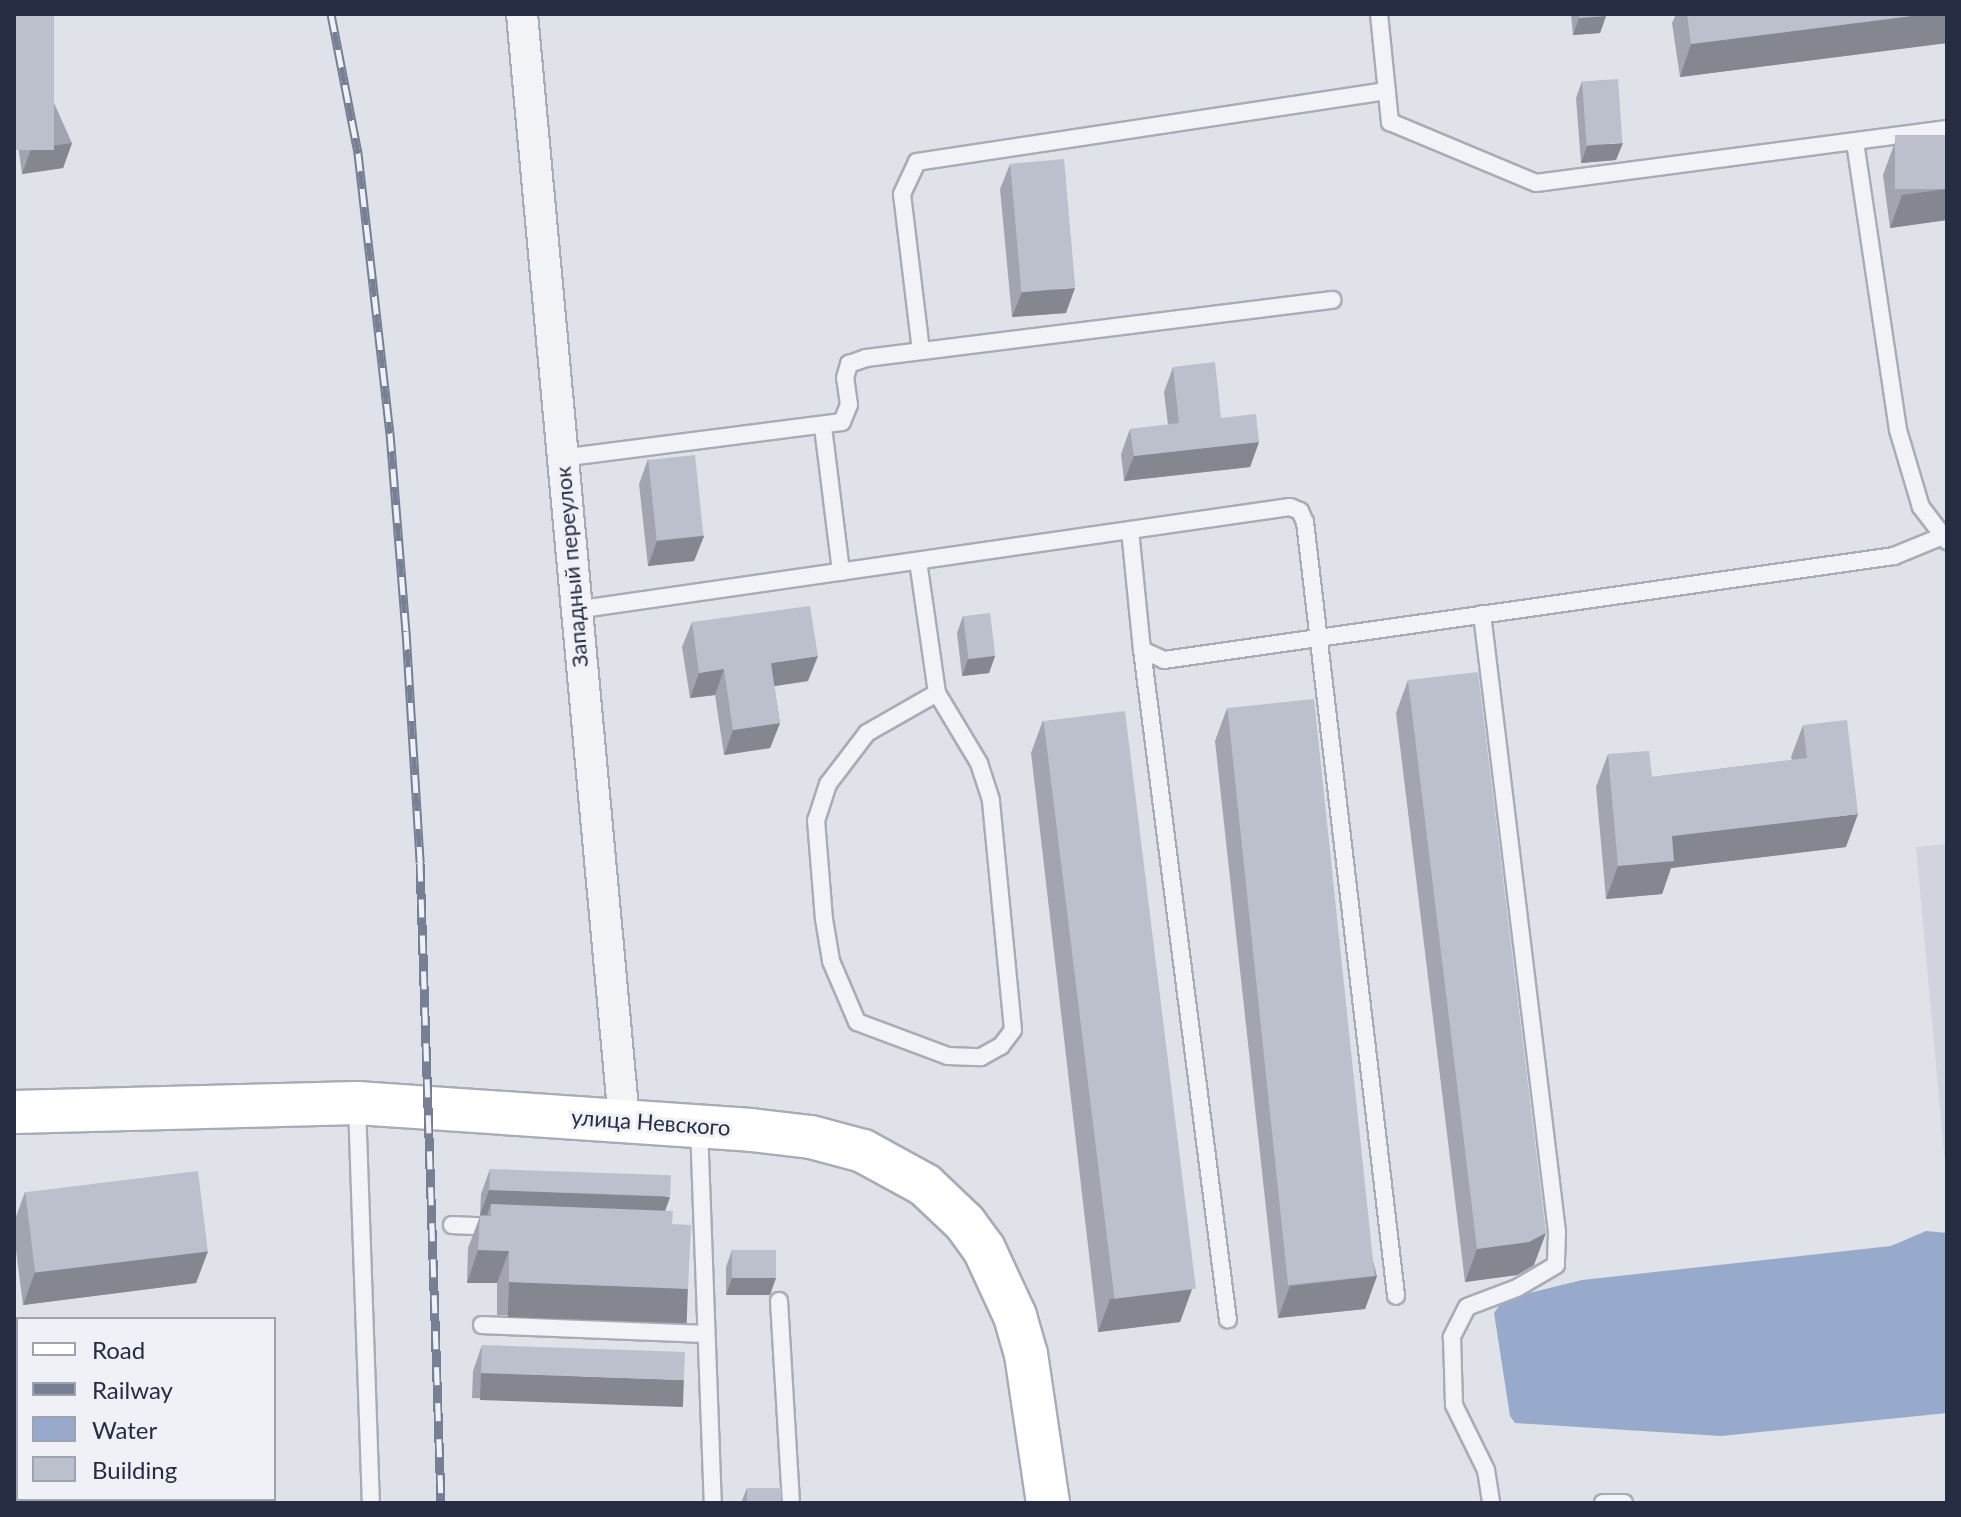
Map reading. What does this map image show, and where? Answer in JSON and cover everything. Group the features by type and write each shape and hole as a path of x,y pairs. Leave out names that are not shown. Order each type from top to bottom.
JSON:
{"main road":[{"name":"улица Невского","path":"14,1112 357,1103 699,1125 811,1137 863,1151 901,1168 965,1223 1015,1316 1026,1354 1048,1503"}],"street":[{"name":"Западный переулок","path":"522,14 624,1119"}],"lane":[{"path":"1379,14 1390,122 1536,183 1947,129"},
{"path":"921,351 902,194 917,162 1387,91"},
{"path":"1142,650 1164,660 1894,556 1945,539 1921,507 1898,430 1855,142"},
{"path":"561,458 823,427 842,422 849,405 845,378 849,364 921,351 1332,300"},
{"path":"823,427 841,572"},
{"path":"575,610 1290,507 1300,511 1305,522 1319,636 1396,1296"},
{"path":"1130,530 1142,650 1228,1320"},
{"path":"918,561 937,693 979,763 991,800 1013,1030 1001,1046 981,1057 948,1056 857,1022 831,961 824,919 816,820 828,784 867,733 937,693"},
{"path":"1482,614 1557,1232 1556,1265 1517,1288 1467,1307 1452,1337 1454,1405 1486,1470 1491,1503"},
{"path":"357,1103 371,1503"},
{"path":"699,1125 695,1234 713,1503"},
{"path":"452,1225 515,1227"},
{"path":"779,1301 791,1503"},
{"path":"482,1325 704,1334"},
{"path":"1603,1503 1624,1503"}],"shaded area":[{"path":"1947,844 1947,1185 1916,847"}],"water":[{"path":"1926,1231 1947,1233 1947,1413 1721,1436 1515,1423 1510,1416 1494,1313 1504,1299 1582,1280 1891,1246"}],"building":[{"path":"14,14 54,14 54,150 14,150"},
{"path":"1579,14 1606,14 1606,16 1579,18"},
{"path":"1687,14 1927,14 1691,44"},
{"path":"1618,79 1622,143 1587,145 1582,82"},
{"path":"1895,135 1947,135 1947,189 1895,189"},
{"path":"1064,159 1075,288 1021,292 1010,164"},
{"path":"1215,362 1221,418 1256,414 1259,442 1134,456 1130,429 1179,423 1173,367"},
{"path":"695,455 703,536 657,540 648,460"},
{"path":"810,606 818,656 771,663 780,723 733,730 724,669 699,673 692,622"},
{"path":"990,613 995,656 968,659 963,616"},
{"path":"1478,672 1546,1233 1529,1242 1477,1249 1408,680"},
{"path":"1314,699 1375,1276 1288,1285 1227,708"},
{"path":"1125,711 1196,1289 1115,1299 1044,721"},
{"path":"1847,720 1858,814 1672,836 1674,861 1618,866 1608,754 1649,751 1652,777 1807,758 1803,725"},
{"path":"490,1169 671,1175 670,1196 489,1190"},
{"path":"198,1171 208,1251 35,1273 25,1192"},
{"path":"491,1204 673,1211 672,1224 691,1225 688,1289 509,1282 509,1251 478,1250 480,1216 491,1216"},
{"path":"732,1250 776,1250 776,1278 732,1278"},
{"path":"482,1345 685,1352 684,1380 481,1373"},
{"path":"16,1370 16,1501 28,1503 14,1503"},
{"path":"747,1488 781,1488 781,1503 747,1503"}],"railway":[{"path":"331,14 358,153 390,433 406,631 420,863 441,1503"}]}
